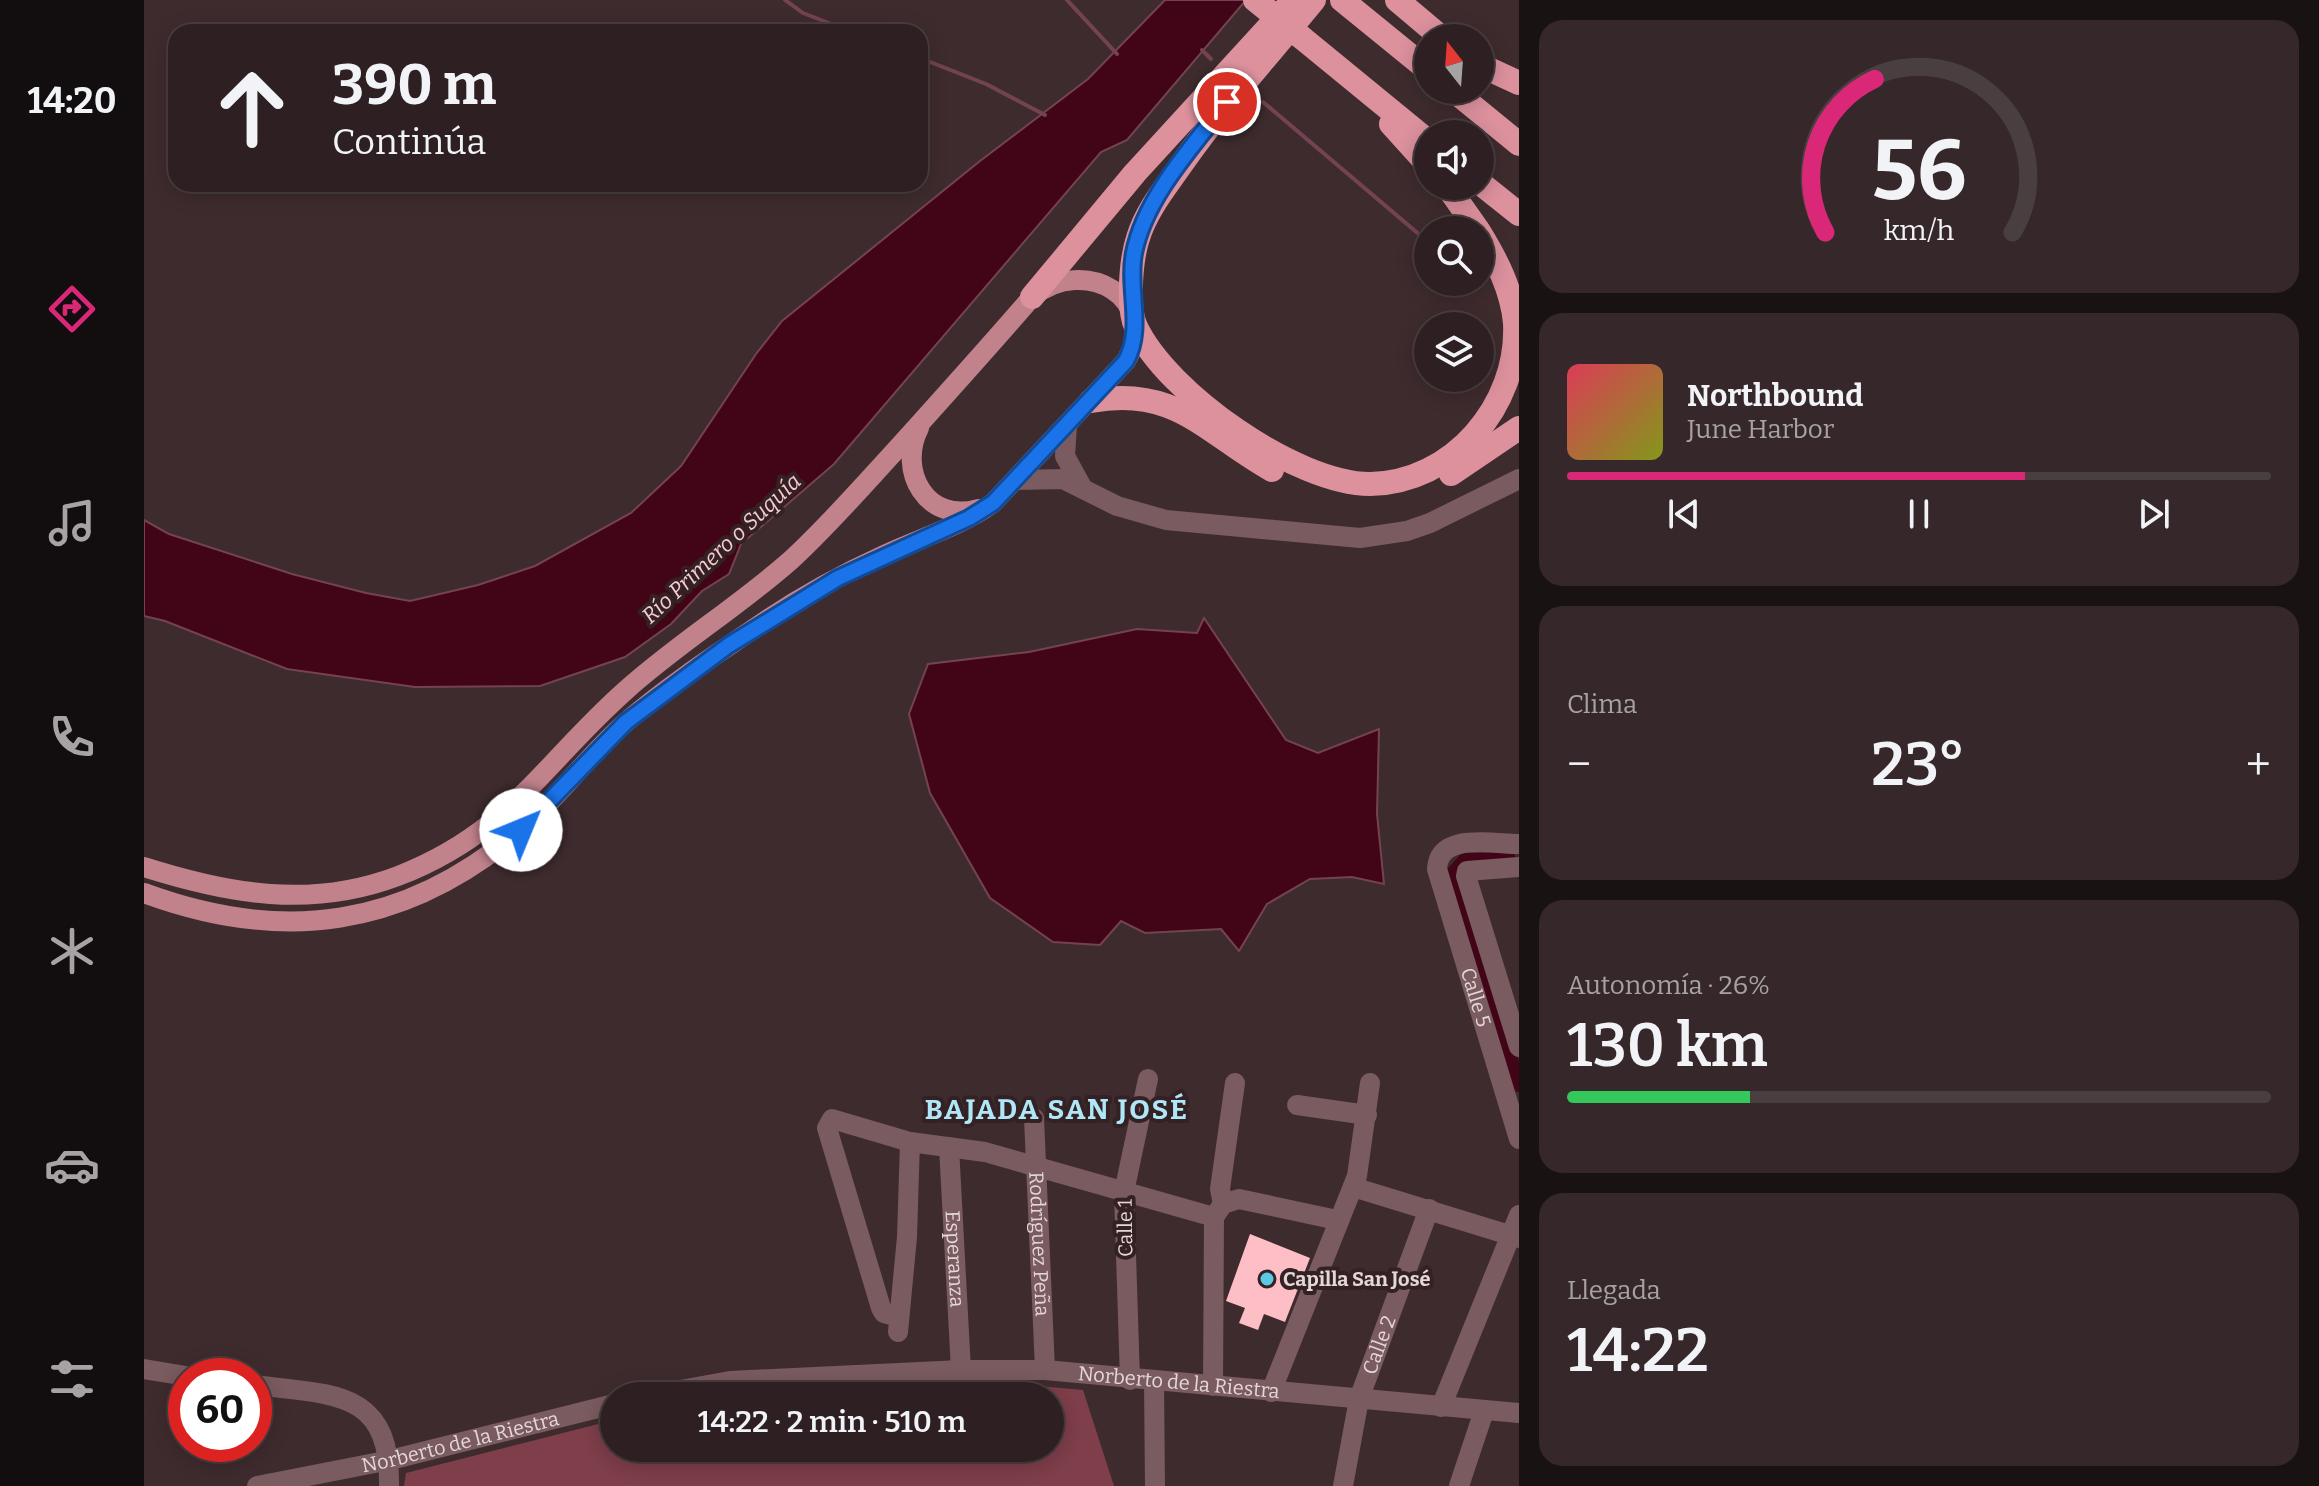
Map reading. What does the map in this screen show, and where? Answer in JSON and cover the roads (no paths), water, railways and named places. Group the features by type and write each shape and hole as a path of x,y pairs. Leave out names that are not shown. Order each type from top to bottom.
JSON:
{"highway":[{"path":"1255,0 1414,130"},
{"path":"1032,297 1135,173 1293,0"},
{"path":"1314,0 1227,102 1144,220 1132,270 1134,324 1173,381 1284,459 1315,474 1350,483 1402,480 1432,469 1462,449 1495,410 1510,375 1515,339 1511,304 1494,259"},
{"path":"1342,0 1414,59"},
{"path":"1397,0 1425,24"},
{"path":"1494,71 1519,83"},
{"path":"1372,96 1400,138 1414,152"},
{"path":"1470,104 1519,144"},
{"path":"1494,194 1519,214"},
{"path":"1091,401 1126,396 1154,399 1302,485 1359,498 1388,497 1426,487 1464,467 1519,428"}],"main road":[{"path":"144,867 221,890 295,897 365,886 397,876 459,846 484,831 530,792 625,691 790,561 925,418 1032,297 1054,283 1092,279 1121,298 1134,324 1135,343 1126,361 993,503 969,518 853,569 758,625 626,722 542,809 497,849 403,901 346,918 280,924 204,912 144,893"},
{"path":"925,418 911,452 911,470 918,488 932,502 955,512 976,510 993,503"}],"street":[{"path":"1067,425 1065,456 1083,489"},
{"path":"1017,480 1052,477 1140,515 1166,520 1360,538 1383,536 1430,523 1519,479"},
{"name":"Calle 5","path":"1519,844 1456,843 1444,848 1437,857 1437,869 1519,1139"},
{"path":"1519,867 1475,868 1467,871 1466,876 1519,1047"},
{"name":"Calle 1","path":"1130,1380 1124,1192 1148,1079"},
{"path":"1213,1386 1220,1189 1235,1083"},
{"path":"1271,1392 1337,1220 1353,1187 1370,1083"},
{"path":"1297,1105 1367,1115"},
{"name":"Rodríguez Peña","path":"1034,1118 1045,1370"},
{"path":"910,1142 909,1219 898,1324 881,1308 828,1122 840,1119 910,1142 985,1152 1124,1192 1219,1210 1239,1199 1337,1220"},
{"name":"Esperanza","path":"949,1147 961,1370"},
{"path":"1353,1187 1514,1237"},
{"name":"Calle 2","path":"1343,1486 1359,1399 1429,1209"},
{"path":"1441,1407 1514,1237 1519,1215"},
{"path":"144,1369 168,1373"},
{"name":"Norberto de la Riestra","path":"724,1382 961,1370 1045,1370 1519,1413"},
{"path":"1154,1382 1155,1486"},
{"path":"272,1388 338,1397 361,1408 383,1433 390,1460 389,1486"},
{"name":"Norberto de la Riestra","path":"257,1486 390,1460 600,1408"},
{"path":"1459,1486 1484,1411"}],"water":[{"name":"Río Primero o Suquía","path":"1165,0 1246,0 1127,140 1101,152 834,464 741,544 729,574 702,591 671,624 625,657 540,686 415,687 287,669 165,621 144,616 144,520 169,534 292,574 410,601 478,585 535,566 631,513 681,466 756,354 782,321 980,161 1088,79"},
{"path":"1204,618 1286,740 1318,753 1379,729 1377,814 1384,884 1352,877 1310,879 1267,904 1239,951 1221,929 1145,933 1121,921 1100,945 1053,942 990,898 930,793 909,714 928,664 1029,652 1137,629 1197,633"}],"waterway":[{"path":"785,0 803,13 831,24"},
{"path":"1067,0 1117,54"},
{"path":"1202,50 1211,59"},
{"path":"928,61 986,84 1045,115"},
{"path":"1263,102 1414,230"},
{"path":"1509,859 1465,860 1453,873 1519,1085"}],"place":[{"name":"Capilla San José","path":"1267,1279"}],"district":[{"name":"BAJADA SAN JOSÉ","path":"1057,1109"}]}
